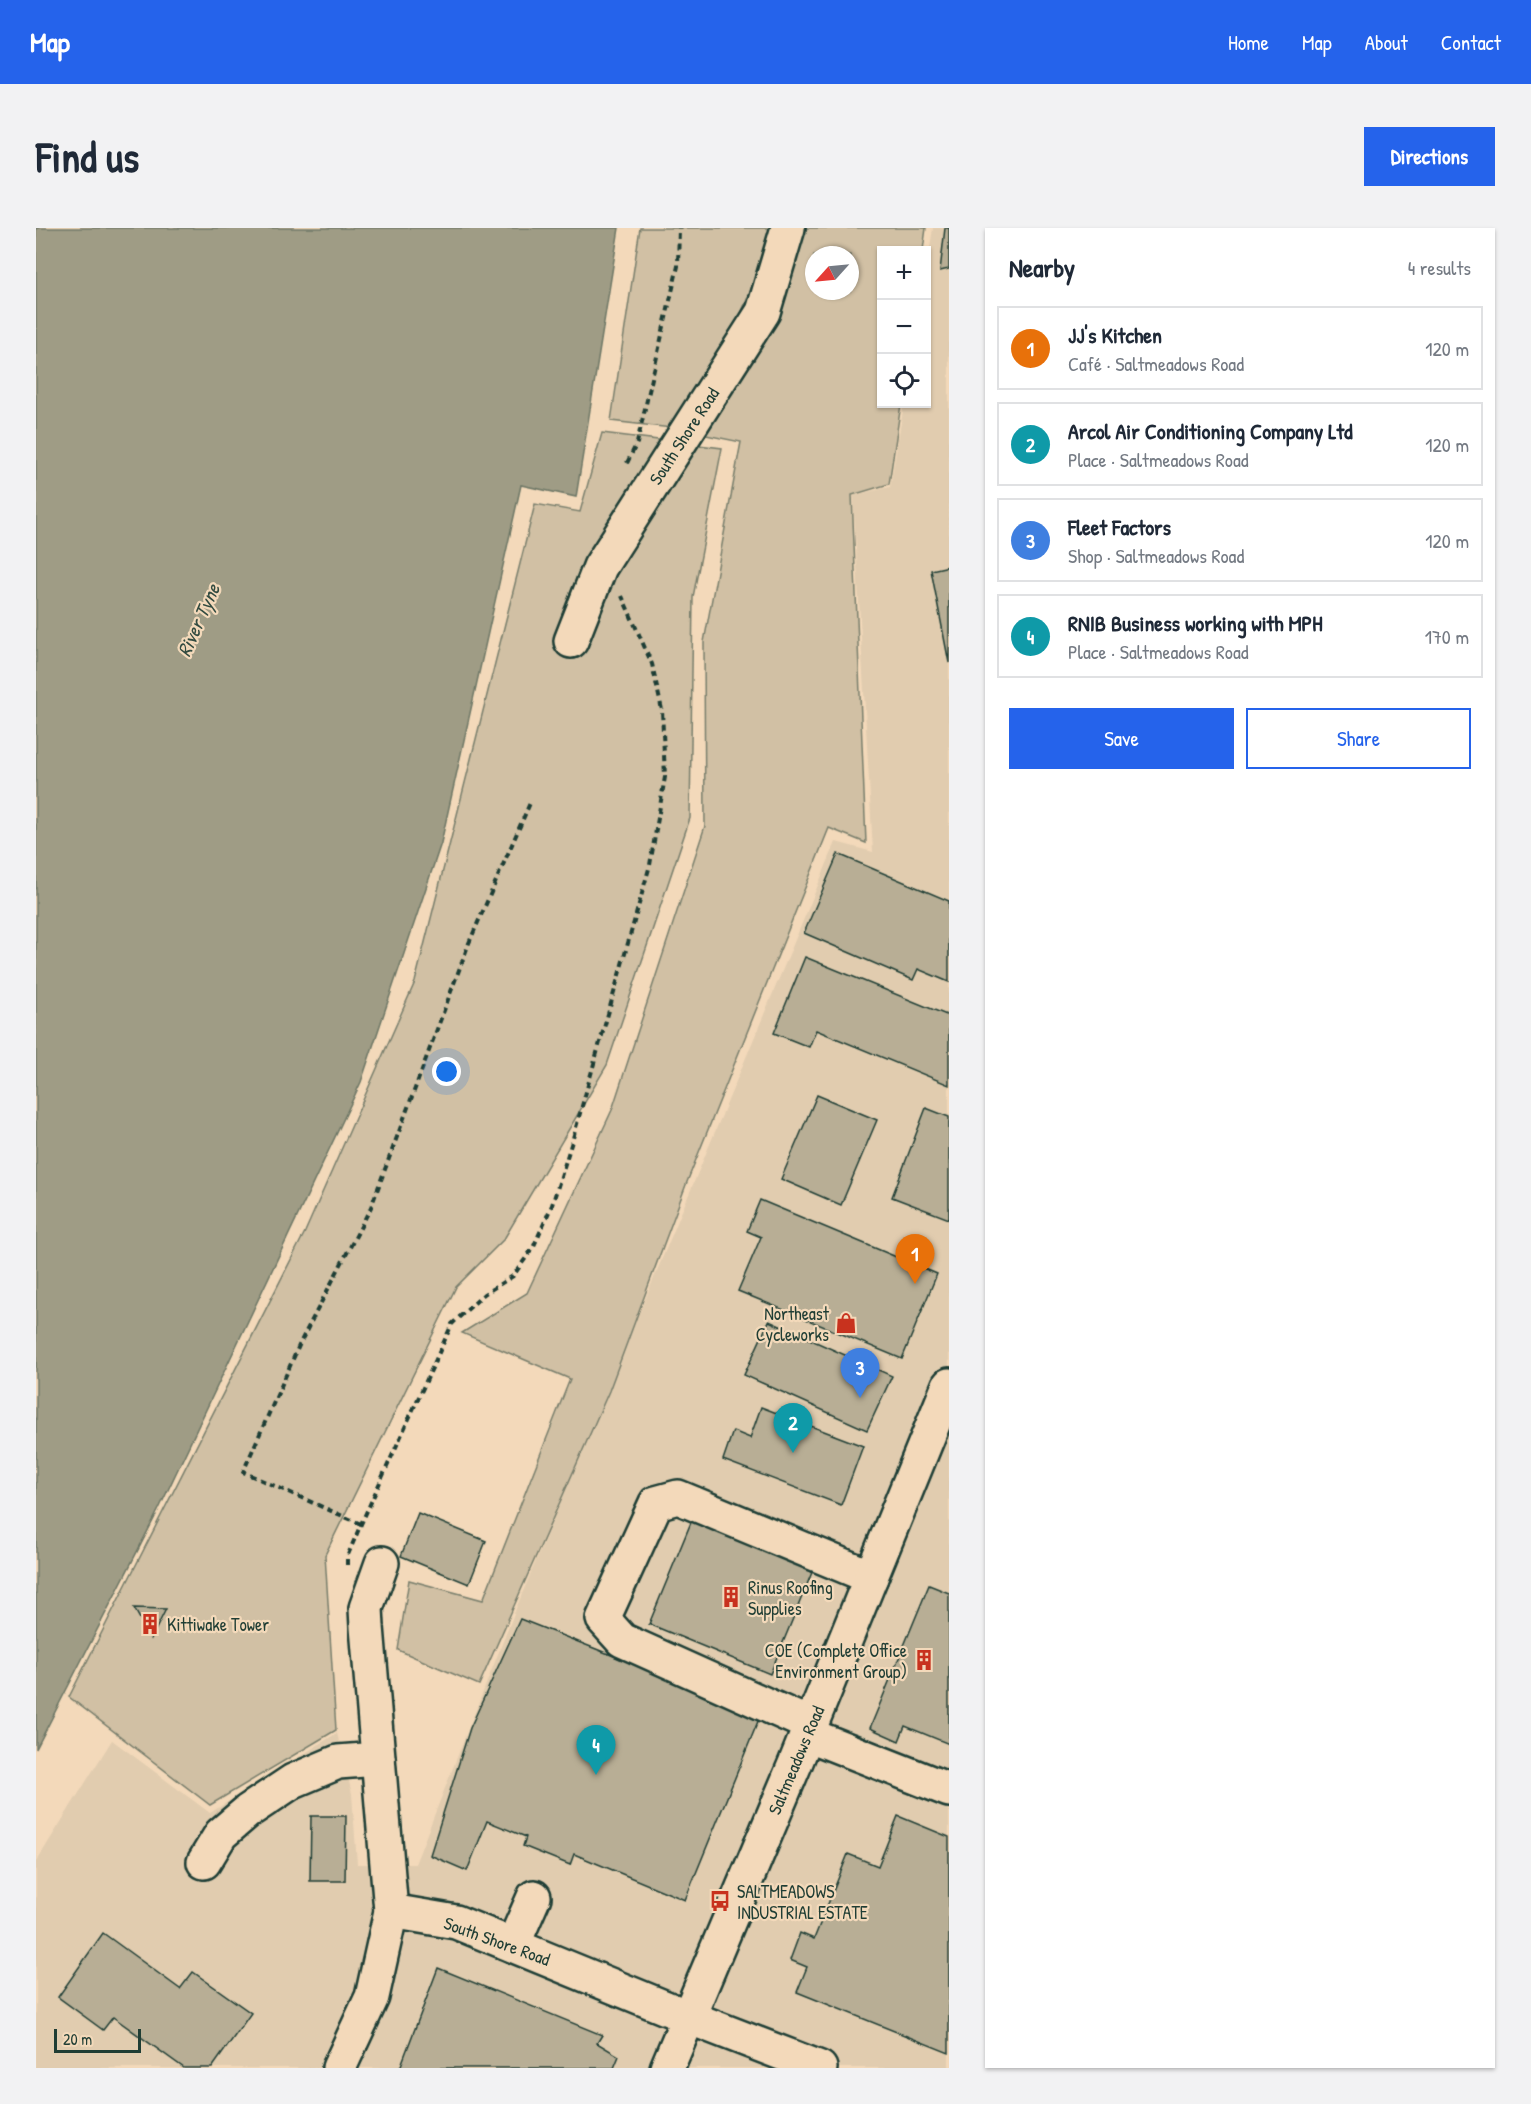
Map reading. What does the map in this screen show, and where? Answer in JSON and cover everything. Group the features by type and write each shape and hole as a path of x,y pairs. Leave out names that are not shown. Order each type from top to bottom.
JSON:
{"street":[{"name":"South Shore Road","path":"571,641 600,567 763,312 789,228"},
{"name":"Saltmeadows Road","path":"667,2068 809,1730 949,1385"},
{"path":"871,1577 678,1497 656,1503 603,1618 622,1640 809,1730 949,1790"},
{"path":"339,2068 372,1997 391,1911 366,1608 382,1563"},
{"path":"204,1862 221,1834 248,1811 293,1781 338,1762 378,1759"},
{"path":"513,1945 534,1898"},
{"name":"South Shore Road","path":"391,1911 456,1922 688,2018 820,2068"}],"path":[{"path":"627,464 637,443 678,266 680,228"},
{"path":"347,1575 347,1557 452,1324 484,1294 513,1276 533,1248 552,1205 650,865 665,777 662,710 652,664 634,619 616,585 600,567"},
{"path":"362,1524 243,1472 302,1341 371,1207 468,943 530,803"}],"shaded area":[{"path":"640,228 772,228 771,244 732,334 672,428 611,421"},
{"path":"805,228 926,228 924,246 877,246 877,408 900,408 889,484 852,495 866,843 829,828 687,1182 609,1391 479,1685 398,1650 409,1580 483,1600 570,1379 462,1333 527,1293 612,1110 705,826 704,642 741,442 706,435 769,316"},
{"path":"933,228 949,228 949,2068 36,2068 36,1862 112,1740 210,1813 337,1733 352,1794 357,1864 415,1864 517,1606 836,842 873,852 853,495 890,487 903,408 931,408 930,246"},
{"path":"602,433 722,448 693,597 690,818 607,1065 504,1239 456,1287 325,1555 336,1730 210,1805 69,1697 305,1232 415,982 535,504 580,512"}],"water":[{"name":"River Tyne","path":"36,228 619,228 576,497 521,485 441,843 361,1082 159,1509 36,1749"}],"building":[{"path":"945,228 949,228 949,269 940,271"},
{"path":"949,566 949,663 931,570"},
{"path":"838,854 949,901 949,982 918,969 913,980 804,933"},
{"path":"805,957 949,1016 949,1085 816,1030 809,1047 774,1033"},
{"path":"817,1095 877,1120 841,1205 781,1179"},
{"path":"926,1108 949,1117 949,1219 892,1197"},
{"path":"760,1200 937,1274 902,1359 738,1291 761,1237 747,1231"},
{"path":"769,1321 892,1376 867,1430 744,1375"},
{"path":"761,1407 863,1446 841,1505 723,1460 733,1431 750,1438"},
{"path":"418,1513 486,1541 469,1584 401,1556"},
{"name":"Rinus Roofing Supplies","path":"692,1520 813,1570 770,1674 649,1624"},
{"name":"COE (Complete Office Environment Group)","path":"929,1585 949,1593 949,1744 905,1726 899,1741 870,1728"},
{"name":"Kittiwake Tower","path":"134,1608 166,1609 151,1639"},
{"path":"520,1619 761,1714 685,1900 574,1854 570,1865 523,1846 526,1837 487,1821 467,1871 430,1855 470,1728"},
{"path":"311,1816 346,1816 345,1881 310,1881"},
{"path":"898,1816 949,1837 949,2053 797,1992 807,1967 790,1960 800,1933 814,1939 848,1854 878,1866"},
{"path":"103,1933 180,1989 193,1972 251,2013 212,2068 184,2068 113,2017 103,2030 58,1997"},
{"path":"438,1968 602,2035 597,2043 619,2056 614,2068 400,2068"}],"place":[{"name":"JJ's Kitchen","path":"915,1284"},
{"name":"Northeast Cycleworks","path":"846,1323"},
{"name":"Fleet Factors","path":"860,1398"},
{"name":"Arcol Air Conditioning Company Ltd","path":"793,1453"},
{"name":"Rinus Roofing Supplies","path":"731,1597"},
{"name":"Kittiwake Tower","path":"150,1624"},
{"name":"COE (Complete Office Environment Group)","path":"924,1660"},
{"name":"RNIB Business working with MPH","path":"596,1775"},
{"name":"SALTMEADOWS INDUSTRIAL ESTATE","path":"720,1901"}]}
